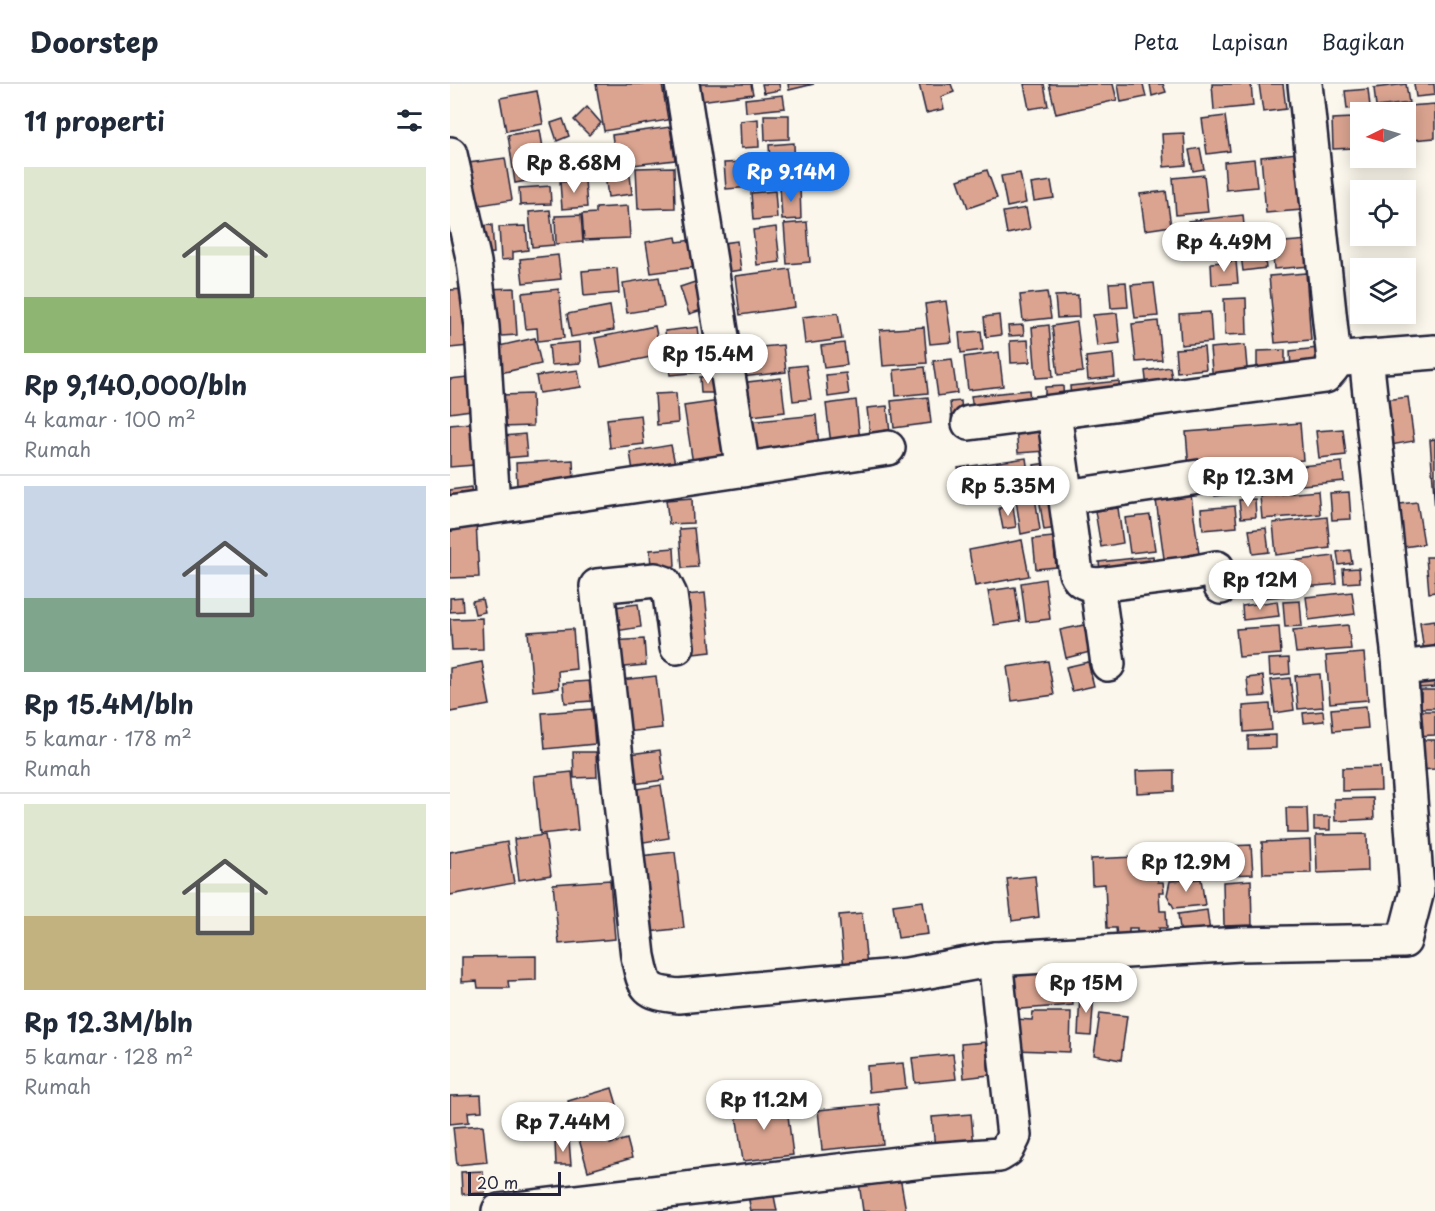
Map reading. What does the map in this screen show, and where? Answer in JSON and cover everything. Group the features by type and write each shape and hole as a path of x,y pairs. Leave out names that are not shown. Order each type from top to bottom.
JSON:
{"street":[{"path":"682,84 743,470"},
{"path":"969,423 1325,375 1332,368 1334,360 1305,84"},
{"path":"450,154 476,273 482,327 493,506"},
{"path":"1334,360 1435,351"},
{"path":"677,647 670,595 664,583 655,580 597,586 638,956 648,989 658,994 678,996 907,975 995,959 1240,944 1404,940 1426,890 1366,357"},
{"path":"1054,413 1076,573 1083,582 1097,585 1216,568 1220,573 1221,587"},
{"path":"450,513 888,448"},
{"path":"1066,497 1199,477"},
{"path":"1097,585 1108,664"},
{"path":"1400,668 1435,664"},
{"path":"499,1211 931,1160 999,1155 1007,1150 1014,1136 995,959"}],"building":[{"path":"596,84 662,84 668,120 604,131"},
{"path":"697,84 751,84 753,94 700,101"},
{"path":"762,84 779,84 780,90 764,93"},
{"path":"788,84 814,84 789,90"},
{"path":"919,84 951,84 954,92 941,97 944,109 926,113"},
{"path":"1024,84 1044,84 1048,106 1029,109"},
{"path":"1049,84 1113,84 1117,100 1056,114"},
{"path":"1118,84 1143,84 1146,97 1121,102"},
{"path":"1150,84 1163,84 1166,92 1152,96"},
{"path":"1212,84 1251,84 1253,106 1214,110"},
{"path":"1259,84 1283,84 1286,109 1263,112"},
{"path":"1406,84 1409,102 1375,102 1374,88"},
{"path":"1414,84 1434,84 1435,95 1416,97"},
{"path":"1368,89 1369,102 1350,102 1350,109 1347,109 1345,91"},
{"path":"537,91 543,124 506,131 500,98"},
{"path":"783,95 785,108 746,112 745,99"},
{"path":"1435,104 1435,138 1416,140 1416,105"},
{"path":"587,107 601,123 589,135 574,120"},
{"path":"764,115 789,115 789,139 765,140"},
{"path":"1225,116 1230,151 1207,154 1202,119"},
{"path":"1350,118 1350,148 1333,149 1332,119"},
{"path":"563,119 569,136 557,141 551,123"},
{"path":"758,119 759,147 741,148 740,121"},
{"path":"670,127 675,160 633,165 632,159 616,161 612,135"},
{"path":"540,130 548,177 515,183 508,135"},
{"path":"1184,133 1186,165 1164,167 1162,134"},
{"path":"794,143 795,176 771,177 769,145"},
{"path":"1200,148 1204,169 1193,171 1189,150"},
{"path":"1297,153 1302,210 1266,213 1261,157"},
{"path":"505,158 512,200 468,207 461,164"},
{"path":"1254,159 1257,187 1226,190 1224,162"},
{"path":"765,161 767,186 726,189 724,163"},
{"path":"629,165 632,194 608,197 604,168"},
{"path":"674,167 675,208 638,209 636,168"},
{"path":"987,170 997,198 968,208 958,180"},
{"path":"1020,173 1026,203 1007,207 1001,176"},
{"path":"1204,175 1208,212 1176,215 1173,178"},
{"path":"585,180 587,207 562,209 560,182"},
{"path":"1051,181 1054,198 1034,201 1031,184"},
{"path":"550,186 551,204 520,205 519,188"},
{"path":"800,186 801,219 782,220 780,187"},
{"path":"775,191 777,218 753,220 751,193"},
{"path":"1166,191 1171,226 1145,230 1140,194"},
{"path":"628,206 630,238 584,240 582,214 596,213 596,208"},
{"path":"1026,208 1030,229 1007,234 1003,212"},
{"path":"550,210 554,245 532,247 529,212"},
{"path":"581,215 583,242 556,244 555,216"},
{"path":"1243,215 1246,246 1191,252 1188,221"},
{"path":"807,222 810,262 787,264 784,224"},
{"path":"492,225 494,253 478,255 476,226"},
{"path":"526,226 528,250 513,252 513,259 501,260 499,227"},
{"path":"776,227 780,262 757,265 753,230"},
{"path":"1266,228 1267,247 1254,248 1252,229"},
{"path":"676,237 677,242 692,240 696,267 651,273 646,242"},
{"path":"1309,240 1311,266 1274,269 1272,243"},
{"path":"737,241 741,270 719,273 715,244"},
{"path":"1264,252 1266,268 1243,271 1241,255"},
{"path":"558,255 561,279 523,283 520,259"},
{"path":"1236,261 1238,283 1212,285 1211,263"},
{"path":"617,268 619,293 584,296 582,271"},
{"path":"790,269 795,307 740,315 735,276"},
{"path":"1306,273 1311,340 1275,343 1269,276"},
{"path":"659,277 664,307 627,313 623,283"},
{"path":"701,280 711,307 689,314 680,287"},
{"path":"1126,282 1128,307 1111,308 1109,283"},
{"path":"1154,283 1158,316 1135,318 1131,285"},
{"path":"514,288 517,335 486,337 484,289"},
{"path":"464,289 469,346 450,348 450,290"},
{"path":"559,289 564,338 538,341 537,328 526,329 522,293"},
{"path":"1047,292 1051,318 1023,321 1020,295"},
{"path":"1078,295 1079,317 1057,318 1055,296"},
{"path":"1246,298 1247,334 1225,335 1224,299"},
{"path":"946,301 952,342 930,344 925,304"},
{"path":"610,306 614,330 571,337 567,314"},
{"path":"1210,312 1212,342 1181,345 1179,314"},
{"path":"838,313 842,339 805,344 802,317"},
{"path":"1117,313 1120,343 1097,346 1093,315"},
{"path":"999,315 1001,335 986,337 984,317"},
{"path":"1158,321 1162,360 1136,362 1132,324"},
{"path":"1077,322 1083,372 1058,375 1052,326"},
{"path":"1023,325 1024,335 1009,336 1008,326"},
{"path":"1049,325 1053,377 1036,378 1032,327"},
{"path":"655,326 661,355 601,367 595,338"},
{"path":"698,327 701,350 712,349 714,371 670,375 665,331"},
{"path":"924,327 927,363 883,366 880,330"},
{"path":"981,331 983,350 961,353 959,333"},
{"path":"535,338 541,364 496,374 490,348"},
{"path":"1028,340 1030,362 1011,363 1010,341"},
{"path":"580,342 581,363 551,365 549,345"},
{"path":"844,343 847,365 824,368 821,346"},
{"path":"783,345 786,372 741,377 739,349"},
{"path":"1245,345 1248,379 1213,382 1210,348"},
{"path":"1204,347 1206,369 1177,372 1175,349"},
{"path":"1318,348 1319,367 1291,369 1290,351"},
{"path":"1285,350 1285,372 1257,373 1257,351"},
{"path":"999,352 1003,386 968,390 964,357"},
{"path":"1113,354 1115,377 1088,380 1086,357"},
{"path":"952,359 957,393 938,396 933,361"},
{"path":"806,365 811,399 793,401 789,367"},
{"path":"925,367 928,393 896,396 894,370"},
{"path":"1170,367 1173,384 1147,388 1145,371"},
{"path":"578,370 581,387 539,393 536,376"},
{"path":"846,373 849,394 828,397 826,375"},
{"path":"714,376 715,393 701,393 700,377"},
{"path":"467,377 471,410 450,413 450,379"},
{"path":"781,378 785,412 743,417 739,383"},
{"path":"1119,381 1120,394 1071,399 1070,386"},
{"path":"1063,386 1064,405 1045,406 1045,387"},
{"path":"1029,390 1031,410 974,416 971,396"},
{"path":"676,393 678,423 657,425 655,394"},
{"path":"532,394 533,426 497,427 497,395"},
{"path":"928,397 931,423 894,428 891,401"},
{"path":"1408,397 1414,441 1391,445 1385,400"},
{"path":"856,400 860,441 831,444 826,404"},
{"path":"719,401 728,458 693,464 684,406"},
{"path":"961,401 963,422 952,423 950,402"},
{"path":"887,406 890,433 870,435 867,408"},
{"path":"641,415 644,444 610,448 607,419"},
{"path":"816,415 819,447 751,454 748,422"},
{"path":"470,423 474,465 450,467 450,425"},
{"path":"1300,423 1303,460 1189,470 1186,432"},
{"path":"1043,424 1046,451 1018,453 1016,426"},
{"path":"1343,429 1346,455 1319,458 1316,431"},
{"path":"525,434 527,456 493,459 492,437"},
{"path":"1435,439 1435,510 1430,440"},
{"path":"671,445 675,464 633,471 630,452"},
{"path":"1026,458 1031,493 963,504 958,468"},
{"path":"573,460 574,483 517,486 516,463"},
{"path":"1054,462 1064,527 1044,530 1034,465"},
{"path":"1342,462 1344,481 1281,487 1280,468"},
{"path":"1234,481 1235,494 1215,496 1214,483"},
{"path":"471,487 473,506 450,508 450,490"},
{"path":"1318,491 1320,514 1262,519 1260,496"},
{"path":"1349,492 1351,519 1332,520 1330,493"},
{"path":"1191,495 1200,561 1165,566 1156,500"},
{"path":"1035,497 1040,530 1021,534 1016,500"},
{"path":"692,498 693,523 669,524 666,500"},
{"path":"1255,499 1256,517 1241,518 1239,500"},
{"path":"1417,502 1424,544 1397,548 1391,505"},
{"path":"1013,506 1016,527 1003,529 999,508"},
{"path":"1235,506 1237,527 1203,530 1201,509"},
{"path":"1118,508 1123,543 1101,547 1095,511"},
{"path":"1150,515 1155,550 1130,553 1125,518"},
{"path":"1327,517 1330,548 1276,555 1273,523"},
{"path":"476,522 479,577 450,578 450,523"},
{"path":"694,528 698,567 682,568 679,529"},
{"path":"1266,528 1269,552 1253,554 1249,530"},
{"path":"1053,537 1056,567 1036,569 1033,539"},
{"path":"1022,540 1029,576 975,586 969,550"},
{"path":"674,548 675,566 651,569 650,550"},
{"path":"1350,550 1352,563 1339,565 1337,552"},
{"path":"1153,556 1155,573 1101,579 1099,562"},
{"path":"1334,556 1337,584 1294,588 1291,561"},
{"path":"1426,557 1435,557 1435,592 1429,593"},
{"path":"1241,563 1243,584 1226,585 1225,565"},
{"path":"1359,568 1360,582 1344,583 1343,569"},
{"path":"1282,571 1284,596 1249,599 1247,574"},
{"path":"1045,579 1050,619 1026,622 1021,583"},
{"path":"1015,587 1020,621 994,625 988,591"},
{"path":"1352,592 1355,614 1309,620 1306,597"},
{"path":"705,593 711,652 684,655 677,596"},
{"path":"462,597 463,611 450,612 450,598"},
{"path":"482,599 485,612 475,614 472,601"},
{"path":"1277,601 1279,616 1243,620 1242,606"},
{"path":"1300,601 1302,626 1285,627 1283,602"},
{"path":"638,604 641,627 610,632 606,608"},
{"path":"482,618 483,649 452,650 450,619"},
{"path":"1435,620 1435,659 1425,660 1420,622"},
{"path":"1084,625 1090,652 1066,658 1060,630"},
{"path":"1348,625 1351,649 1296,653 1293,630"},
{"path":"1279,626 1281,654 1239,657 1236,629"},
{"path":"573,629 576,669 558,671 559,688 533,691 528,632"},
{"path":"644,639 646,665 613,668 610,641"},
{"path":"1364,653 1368,700 1330,703 1326,656"},
{"path":"1289,658 1290,674 1270,676 1269,659"},
{"path":"1048,661 1054,695 1012,701 1007,667"},
{"path":"482,662 490,705 450,712 450,668"},
{"path":"1088,662 1094,686 1072,691 1066,667"},
{"path":"1435,671 1435,687 1416,688 1415,672"},
{"path":"1320,674 1323,707 1298,709 1295,676"},
{"path":"656,676 662,728 626,732 620,680"},
{"path":"1263,676 1265,696 1249,697 1247,678"},
{"path":"1290,678 1294,710 1275,713 1271,680"},
{"path":"590,681 592,701 565,703 563,683"},
{"path":"1421,690 1435,690 1435,708 1421,708"},
{"path":"1270,704 1272,730 1244,732 1243,706"},
{"path":"1366,706 1368,728 1333,731 1331,709"},
{"path":"592,709 595,744 545,749 542,713"},
{"path":"1323,711 1324,721 1304,723 1303,713"},
{"path":"1414,711 1435,711 1435,735 1415,736"},
{"path":"1276,735 1276,748 1248,749 1248,736"},
{"path":"1418,740 1435,740 1435,769 1419,770"},
{"path":"660,750 664,780 633,784 630,754"},
{"path":"573,752 596,752 597,777 574,778"},
{"path":"1380,767 1381,790 1342,791 1342,768"},
{"path":"1174,770 1174,791 1137,793 1136,771"},
{"path":"572,772 578,830 540,834 534,776"},
{"path":"661,785 669,838 632,844 625,791"},
{"path":"1373,798 1374,819 1335,821 1334,799"},
{"path":"1286,808 1307,808 1308,833 1287,833"},
{"path":"1314,817 1330,817 1330,830 1314,830"},
{"path":"1367,834 1368,871 1317,873 1316,835"},
{"path":"545,835 551,875 519,880 514,839"},
{"path":"1310,840 1311,873 1263,874 1262,842"},
{"path":"507,842 514,883 450,895 450,852"},
{"path":"1251,845 1253,874 1181,877 1180,848"},
{"path":"675,852 684,928 649,932 640,856"},
{"path":"1157,856 1158,882 1163,882 1164,892 1159,892 1160,911 1166,911 1167,928 1159,928 1160,937 1137,938 1137,928 1129,928 1129,937 1117,937 1116,928 1107,928 1105,884 1092,885 1091,859"},
{"path":"1035,876 1039,917 1012,921 1007,879"},
{"path":"1201,879 1205,905 1174,908 1167,895 1170,881"},
{"path":"610,880 615,939 559,944 553,884"},
{"path":"1251,880 1252,925 1224,926 1223,882"},
{"path":"923,901 928,934 898,938 893,905"},
{"path":"1207,910 1210,932 1181,936 1178,914"},
{"path":"862,913 867,967 844,969 839,915"},
{"path":"536,956 536,980 508,981 509,988 478,988 477,981 462,982 462,957"},
{"path":"1070,970 1073,1005 1008,1010 1005,974"},
{"path":"1080,993 1094,993 1091,1036 1078,1035"},
{"path":"1033,1012 1071,1012 1070,1052 1014,1050 1015,1019 1032,1020"},
{"path":"1100,1013 1127,1016 1121,1060 1094,1055"},
{"path":"986,1042 989,1075 964,1078 961,1044"},
{"path":"953,1054 956,1079 915,1083 912,1058"},
{"path":"903,1063 906,1088 869,1092 867,1066"},
{"path":"612,1088 620,1115 604,1120 610,1144 627,1139 632,1158 588,1171 568,1101"},
{"path":"481,1095 482,1111 468,1112 469,1122 450,1124 450,1096"},
{"path":"786,1100 793,1155 743,1161 735,1107"},
{"path":"879,1104 883,1144 822,1150 818,1110"},
{"path":"971,1114 974,1146 935,1149 932,1117"},
{"path":"483,1125 487,1162 457,1165 453,1127"},
{"path":"569,1140 571,1165 556,1165 555,1142"},
{"path":"483,1171 485,1193 462,1194 461,1172"},
{"path":"900,1177 906,1211 863,1211 859,1183"},
{"path":"772,1186 777,1211 751,1211 747,1190"}]}
